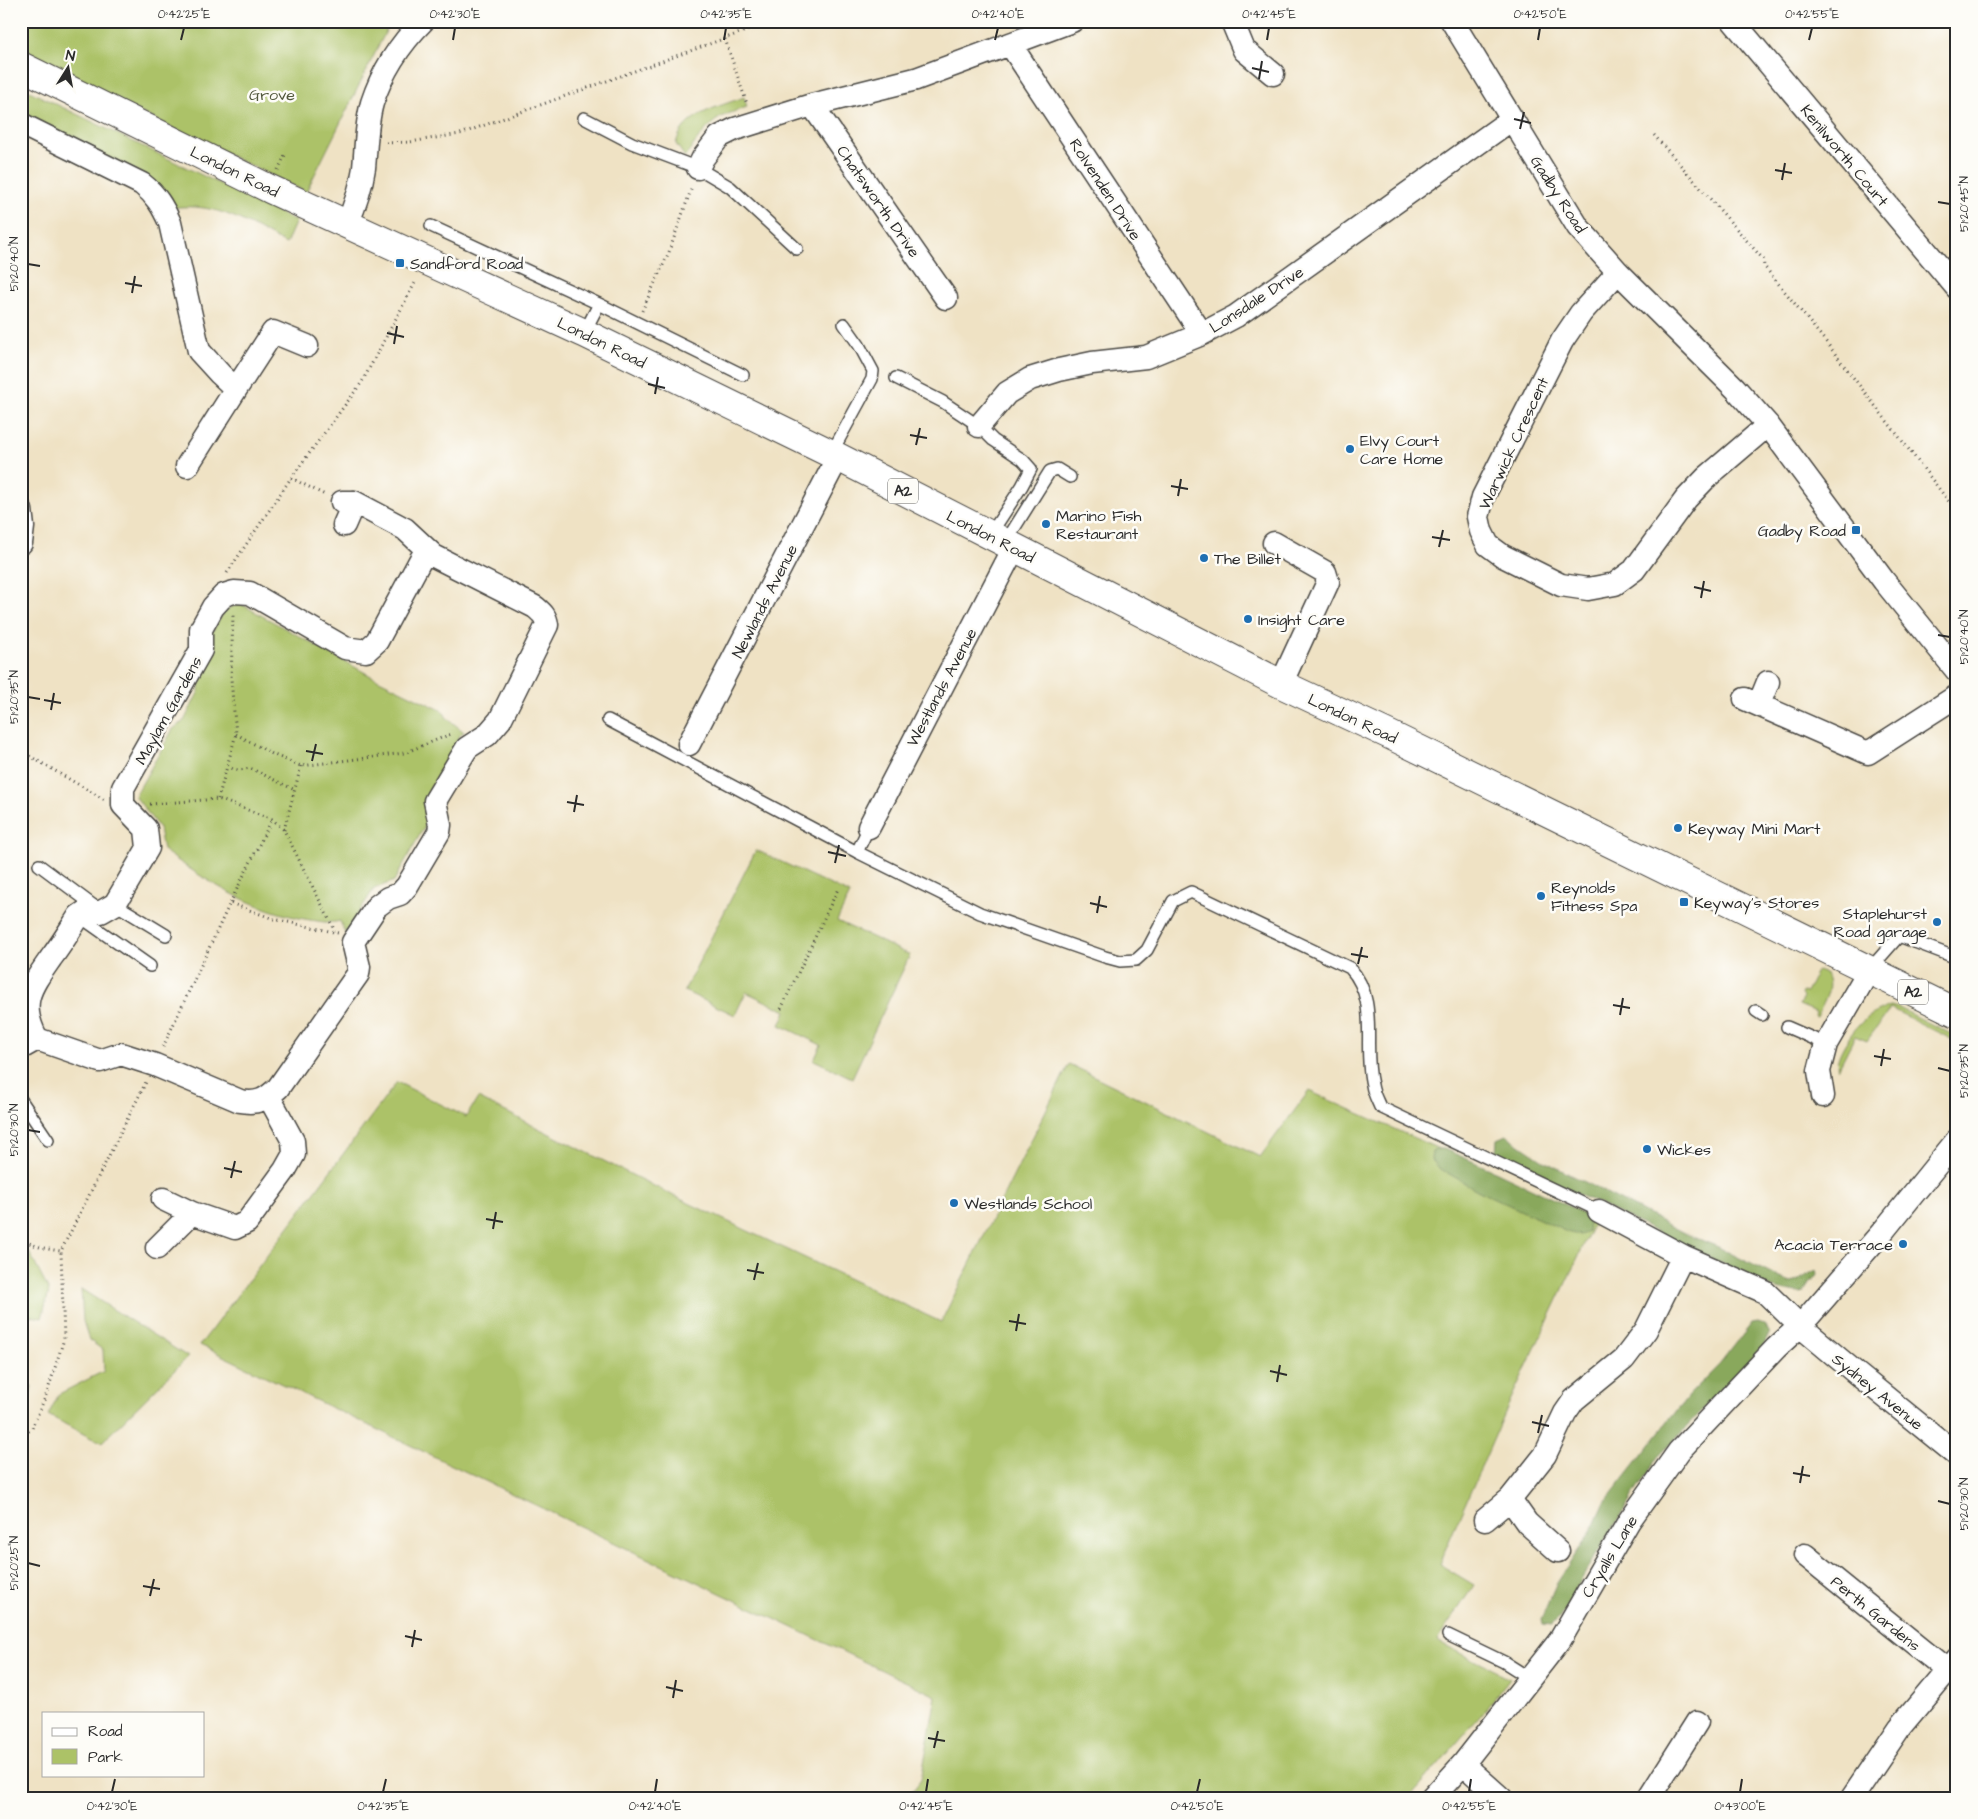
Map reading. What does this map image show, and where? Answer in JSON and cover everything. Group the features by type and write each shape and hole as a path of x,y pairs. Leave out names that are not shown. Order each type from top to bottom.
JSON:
{"main road":[{"name":"London Road","path":"21,66 270,188 584,333 834,456 1281,684 1398,739 1957,1014"}],"street":[{"path":"347,224 357,202 364,168 365,144 372,104 394,56 423,21"},
{"path":"698,168 719,137 735,128 812,105 916,79 1072,21"},
{"path":"1232,21 1244,50 1273,74"},
{"name":"Gadby Road","path":"1452,21 1546,178 1578,227 1618,272 1736,388 1768,425 1884,581 1957,671"},
{"name":"Kenilworth Court","path":"1733,21 1957,288"},
{"name":"Rolvenden Drive","path":"1010,44 1202,334"},
{"name":"Chatsworth Drive","path":"812,105 946,298"},
{"name":"Lonsdale Drive","path":"979,426 1007,393 1030,379 1092,363 1146,357 1202,334 1236,316 1512,119"},
{"path":"21,124 142,184 152,192 163,207 170,223 199,351 236,389"},
{"name":"Warwick Crescent","path":"1618,272 1581,313 1562,341 1483,497 1478,517 1481,531 1488,545 1503,556 1561,585 1588,589 1615,584 1634,570 1686,499 1707,477 1768,425"},
{"path":"187,466 273,332 308,346"},
{"name":"Newlands Avenue","path":"689,744 834,456"},
{"path":"108,908 84,912 34,981 27,1002 30,1026 29,1043 100,1061 121,1054 155,1065 240,1101 253,1103 269,1097 278,1088 358,974 359,967 344,936 377,906 388,898 400,894 407,886 439,832 440,825 435,801 467,748 487,735 500,720 547,625 546,619 535,607 434,556 405,528 348,502 344,525"},
{"path":"21,510 23,527 21,542"},
{"name":"Westlands Avenue","path":"869,827 1003,542"},
{"path":"1274,542 1325,572 1328,582 1281,684"},
{"path":"234,592 250,594 345,648 366,651 377,641 421,560 426,556 434,556"},
{"name":"Maylam Gardens","path":"108,908 148,848 146,830 123,805 123,788 201,650 201,629 213,607 224,595 234,592"},
{"path":"1768,682 1752,702 1868,753 1957,696"},
{"path":"1823,1096 1819,1071 1826,1044 1869,970"},
{"path":"164,1199 192,1213 235,1228 247,1222 285,1170 294,1154 293,1141 269,1097"},
{"name":"Cryalls Lane","path":"1432,1798 1463,1764 1560,1640 1629,1521 1680,1451 1756,1368 1805,1321 1884,1230 1957,1140"},
{"name":"Sydney Avenue","path":"1599,1211 1683,1256 1765,1292 1805,1321 1856,1373 1957,1455"},
{"path":"157,1248 192,1213"},
{"path":"1485,1520 1510,1500 1546,1455 1565,1413 1574,1400 1624,1359 1646,1330 1683,1256"},
{"path":"1510,1500 1527,1523 1558,1551"},
{"name":"Perth Gardens","path":"1805,1555 1952,1665"},
{"path":"1852,1798 1900,1727 1952,1665"},
{"path":"1649,1798 1697,1722"},
{"path":"1463,1764 1501,1798"}],"lane":[{"path":"584,118 632,144 698,168 730,186 797,249"},
{"path":"431,226 599,304 743,375"},
{"path":"584,333 599,304"},
{"path":"834,456 872,379 873,371 844,324"},
{"path":"896,378 943,402 979,426 993,440 1023,460 1031,469 1022,486 1003,542"},
{"path":"1003,542 1050,471 1057,469 1070,477"},
{"path":"608,720 857,852 980,913 1120,961 1136,960 1147,950 1173,901 1191,892 1350,968 1363,988 1368,1007 1371,1084 1380,1107 1599,1211"},
{"path":"857,852 869,827"},
{"path":"39,866 108,908 166,935"},
{"path":"80,916 150,966"},
{"path":"1869,970 1899,936 1957,958"},
{"path":"1787,1027 1826,1044"},
{"path":"21,1100 48,1140"},
{"path":"1448,1636 1504,1662 1531,1678"}],"path":[{"path":"365,144 410,142 460,134 773,21"},
{"path":"725,38 754,123"},
{"path":"1654,134 1763,259 1764,266 1826,342 1957,512"},
{"path":"637,323 669,252 698,168"},
{"path":"218,799 236,734 231,679 234,592 226,575 291,478 362,382 427,261"},
{"path":"291,478 348,502"},
{"path":"236,734 274,755 300,766 404,753 457,732"},
{"path":"227,764 231,768 240,771 250,768 295,790"},
{"path":"284,830 300,766"},
{"path":"21,1438 32,1428 47,1393 64,1339 61,1251 155,1065 230,903 272,819 284,830 344,936"},
{"path":"781,1009 838,889"},
{"path":"230,903 274,920 344,936"},
{"path":"21,1238 37,1247 61,1251"}],"green space":[{"name":"Grove","path":"21,21 391,21 306,192 21,55"},
{"path":"21,87 296,221 286,244 245,222 218,211 188,207 171,208 21,115"},
{"path":"744,97 747,107 724,116 710,125 685,157 676,144 686,125 713,108"},
{"path":"241,604 371,676 443,711 447,718 464,732 460,735 425,798 427,822 394,881 374,889 345,933 340,921 310,920 270,910 232,894 197,874 163,850 159,828 135,796 173,729 184,721 199,691 199,676 210,653 209,638 216,625 224,612 231,607"},
{"path":"756,850 850,894 837,921 910,955 852,1078 814,1060 821,1045 780,1025 786,1011 746,992 735,1015 684,991"},
{"path":"1817,971 1826,974 1829,985 1827,996 1817,1017 1815,1016 1816,1012 1799,1005 1803,997 1801,995 1802,992 1806,993"},
{"path":"1890,1006 1899,1008 1957,1037 1957,1042 1890,1008 1867,1041 1855,1036 1838,1069 1837,1064 1841,1051 1855,1030 1869,1016"},
{"path":"1069,1064 1260,1157 1309,1091 1596,1219 1511,1399 1439,1564 1474,1585 1437,1641 1510,1678 1481,1715 1409,1798 907,1798 921,1780 936,1696 200,1345 397,1082 466,1117 478,1098 680,1199 941,1322"},
{"path":"1506,1135 1546,1162 1684,1233 1718,1247 1771,1274 1790,1282 1799,1280 1816,1270 1817,1274 1802,1294 1772,1288 1520,1167 1496,1153 1497,1139"},
{"path":"1436,1149 1444,1149 1497,1172 1581,1212 1589,1223 1588,1232 1580,1235 1567,1232 1477,1190 1439,1168 1431,1159 1432,1152"},
{"path":"21,1244 27,1248 49,1291 42,1318 21,1314"},
{"path":"81,1289 188,1357 102,1442 48,1415 59,1394 104,1371 103,1350 89,1340 83,1321"},
{"path":"1752,1323 1764,1324 1769,1334 1763,1347 1657,1458 1592,1561 1559,1619 1552,1626 1542,1625 1541,1620 1557,1583 1594,1526 1605,1502 1689,1395 1720,1364"},
{"path":"21,1381 32,1386 27,1412 21,1409"}],"place":[{"name":"Sandford Road","path":"400,263"},
{"name":"Elvy Court Care Home","path":"1350,449"},
{"name":"Marino Fish Restaurant","path":"1046,524"},
{"name":"Gadby Road","path":"1856,530"},
{"name":"The Billet","path":"1204,558"},
{"name":"Insight Care","path":"1248,619"},
{"name":"Keyway Mini Mart","path":"1678,828"},
{"name":"Reynolds Fitness Spa","path":"1541,896"},
{"name":"Keyway's Stores","path":"1684,902"},
{"name":"Staplehurst Road garage","path":"1937,922"},
{"name":"Wickes","path":"1647,1149"},
{"name":"Westlands School","path":"954,1203"},
{"name":"Acacia Terrace","path":"1903,1244"}]}
